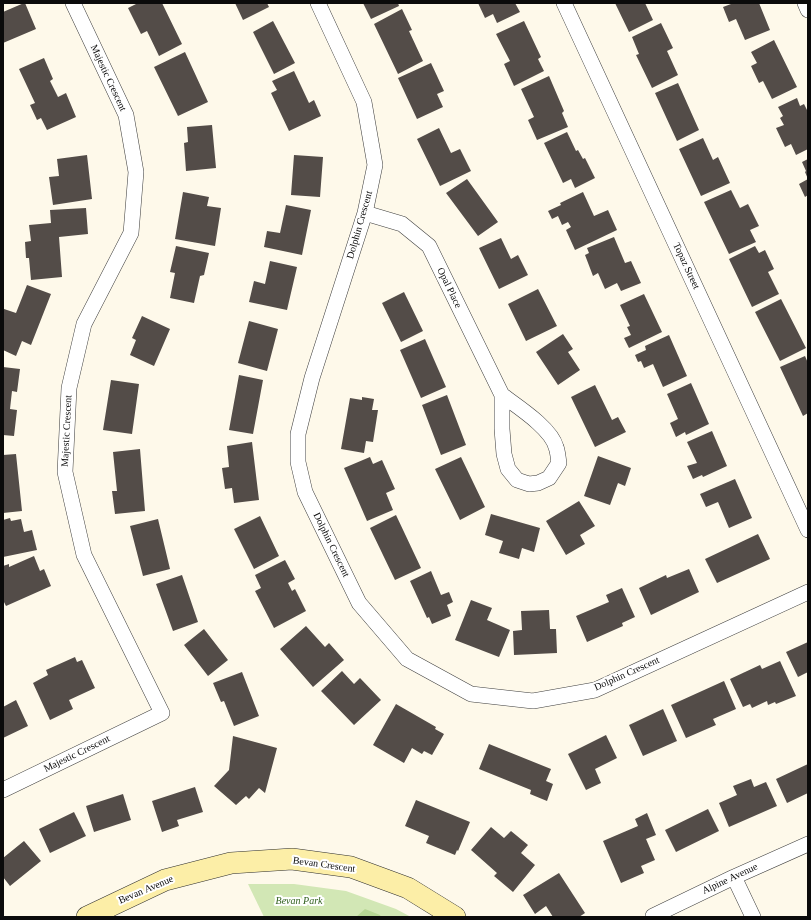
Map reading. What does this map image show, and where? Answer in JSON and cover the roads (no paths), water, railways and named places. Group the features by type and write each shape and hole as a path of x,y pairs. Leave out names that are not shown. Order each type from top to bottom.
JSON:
{"street":[{"name":"Majestic Crescent","path":"3,790 162,713 84,555 65,472 69,388 84,324 131,233 136,172 126,115 73,3"},
{"name":"Dolphin Crescent","path":"318,3 364,102 374,165 365,213 312,378 298,434 298,462 305,492 359,603 407,659 471,694 533,701 595,690 808,592"},
{"name":"Topaz Street","path":"564,3 808,530"},
{"path":"805,3 808,10"},
{"name":"Opal Place","path":"365,213 402,224 429,246 502,395"},
{"path":"502,395 550,434 556,447 559,463 549,478 538,483 529,484 516,480 508,469 504,454 502,430 502,395"},
{"name":"Alpine Avenue","path":"653,916 734,877 808,844"},
{"name":"Bevan Crescent","path":"231,863 292,859 351,867 408,888 455,917"},
{"name":"Bevan Avenue","path":"87,917 165,880 231,863"},
{"path":"734,877 753,917"}],"park label":[{"name":"Bevan Park","path":"299,901"}]}
